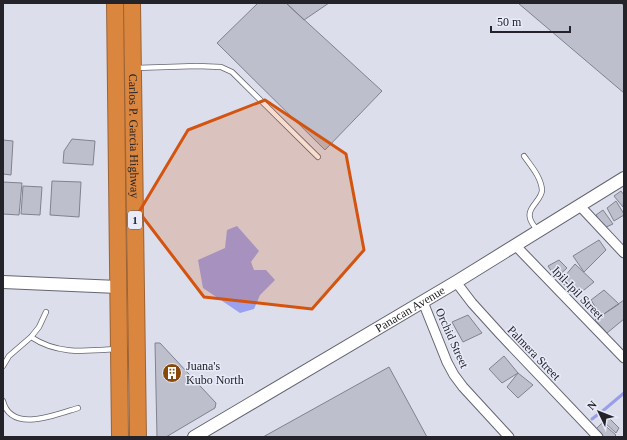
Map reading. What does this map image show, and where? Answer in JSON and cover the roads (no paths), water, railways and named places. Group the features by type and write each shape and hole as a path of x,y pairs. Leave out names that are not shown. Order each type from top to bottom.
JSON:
{"highway":[{"name":"Carlos P. Garcia Highway","path":"115,3 120,437"},
{"name":"Carlos P. Garcia Highway","path":"132,3 138,437"},
{"path":"117,195 135,196"},
{"path":"119,383 137,382"}],"street":[{"name":"Panacan Avenue","path":"194,437 423,302 624,178"},
{"path":"580,205 624,253"},
{"name":"Ipil-Ipil Street","path":"515,245 624,358"},
{"path":"3,282 118,288"},
{"name":"Palmera Street","path":"456,282 472,303 501,335 598,437"},
{"name":"Orchid Street","path":"423,302 447,362 454,375 462,387 509,437"}],"lane":[{"path":"133,68 197,66 221,68 232,72 318,157"},
{"path":"524,156 538,176 541,184 542,191 530,211 529,216 538,231"},
{"path":"3,366 9,356 31,337 39,327 46,312"},
{"path":"31,337 45,345 63,350 119,348"},
{"path":"3,401 10,413 18,418 29,420 40,419 78,408"}],"waterway":[{"path":"592,419 624,393"}],"place":[{"name":"Juana's Kubo North","path":"172,373"}]}
